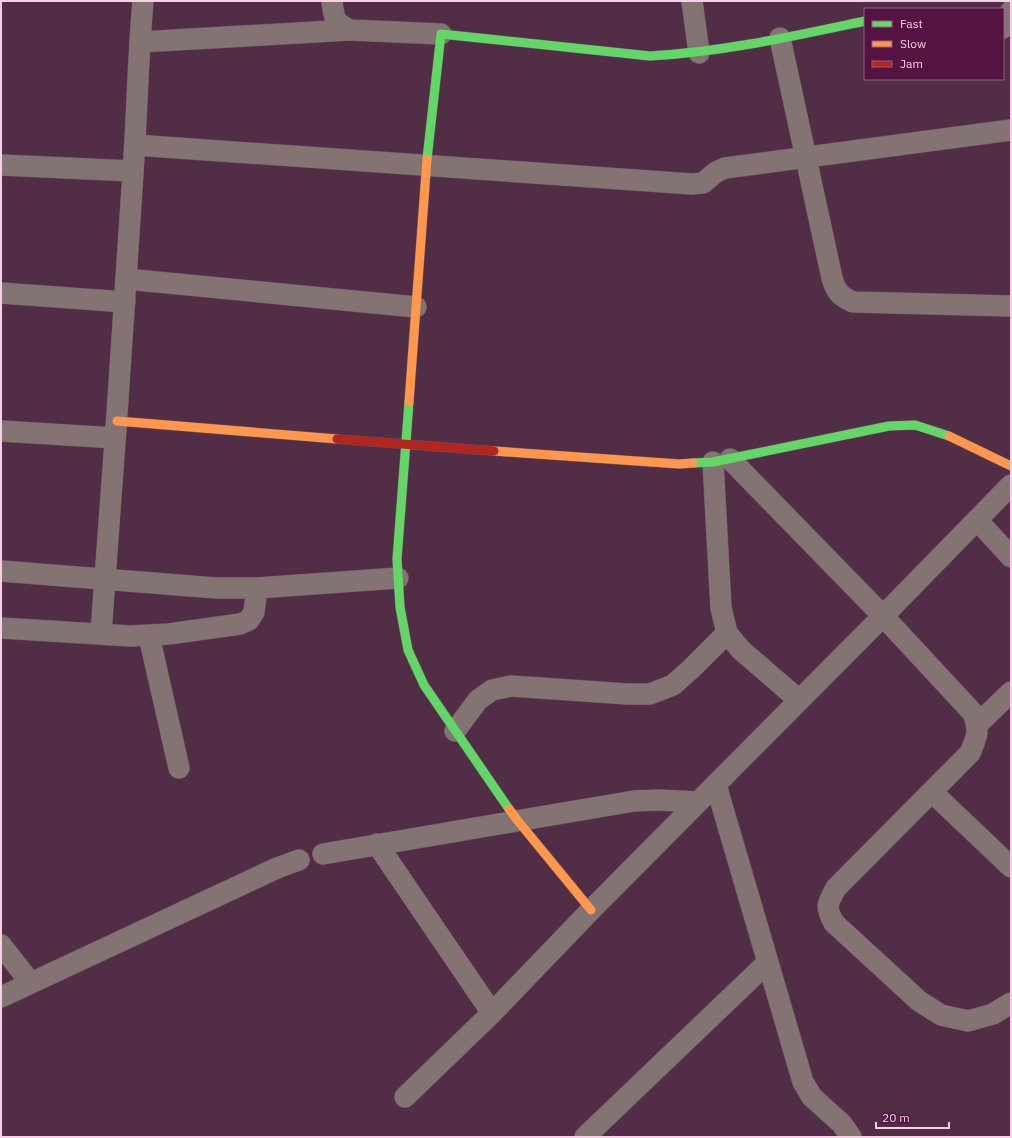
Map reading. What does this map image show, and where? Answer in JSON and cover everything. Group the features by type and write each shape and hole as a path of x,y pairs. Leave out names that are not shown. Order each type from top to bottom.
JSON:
{"street":[{"path":"101,633 134,171 143,1"},
{"path":"332,1 334,16 339,24 350,30"},
{"path":"692,1 699,53"},
{"path":"1004,26 1011,11"},
{"path":"140,42 350,30 441,34 650,56 677,56 864,21"},
{"path":"441,34 426,165 405,445 397,560 400,607 408,650 424,685 454,731 518,821 591,910"},
{"path":"780,38 832,278 836,290 844,298 853,302 1011,306"},
{"path":"135,145 692,184 703,183 716,172 725,168 1011,130"},
{"path":"1,165 134,171"},
{"path":"126,279 416,307"},
{"path":"1,293 125,302"},
{"path":"1,430 116,430 405,445 679,464 721,460 889,426 915,425 948,435 1011,466"},
{"path":"721,460 883,616 973,713 978,724 976,738 970,753 836,888 829,901 828,912 834,923 913,996 942,1015 968,1020 993,1014 1011,1003"},
{"path":"721,460 721,608 727,632 741,650 799,700"},
{"path":"405,1097 492,1013 591,910 1011,485"},
{"path":"977,520 1011,557"},
{"path":"1,570 216,588 257,588 398,578"},
{"path":"1,628 149,636 240,624 249,620 254,612 257,588"},
{"path":"454,731 478,700 492,690 511,686 627,694 650,694 673,685 727,632"},
{"path":"149,636 179,768"},
{"path":"978,724 1011,692"},
{"path":"716,785 802,1082 812,1097 842,1124 851,1137"},
{"path":"932,792 1011,867"},
{"path":"323,854 634,801 658,800 698,802"},
{"path":"377,844 492,1013"},
{"path":"1,997 30,982 277,868 299,860"},
{"path":"1,945 30,982"},
{"path":"585,1137 767,962"}],"traffic: fast":[{"path":"427,159 441,34 650,56 731,47 785,38 864,21"},
{"path":"409,402 397,559 400,607 408,650 424,685 509,809"},
{"path":"693,463 713,462 889,426 915,425 949,436"}],"traffic: slow":[{"path":"409,402 427,159"},
{"path":"117,421 337,439"},
{"path":"949,436 1011,466"},
{"path":"494,451 679,464 693,463"},
{"path":"509,809 591,910"}],"traffic: jam":[{"path":"337,439 494,451"}]}
